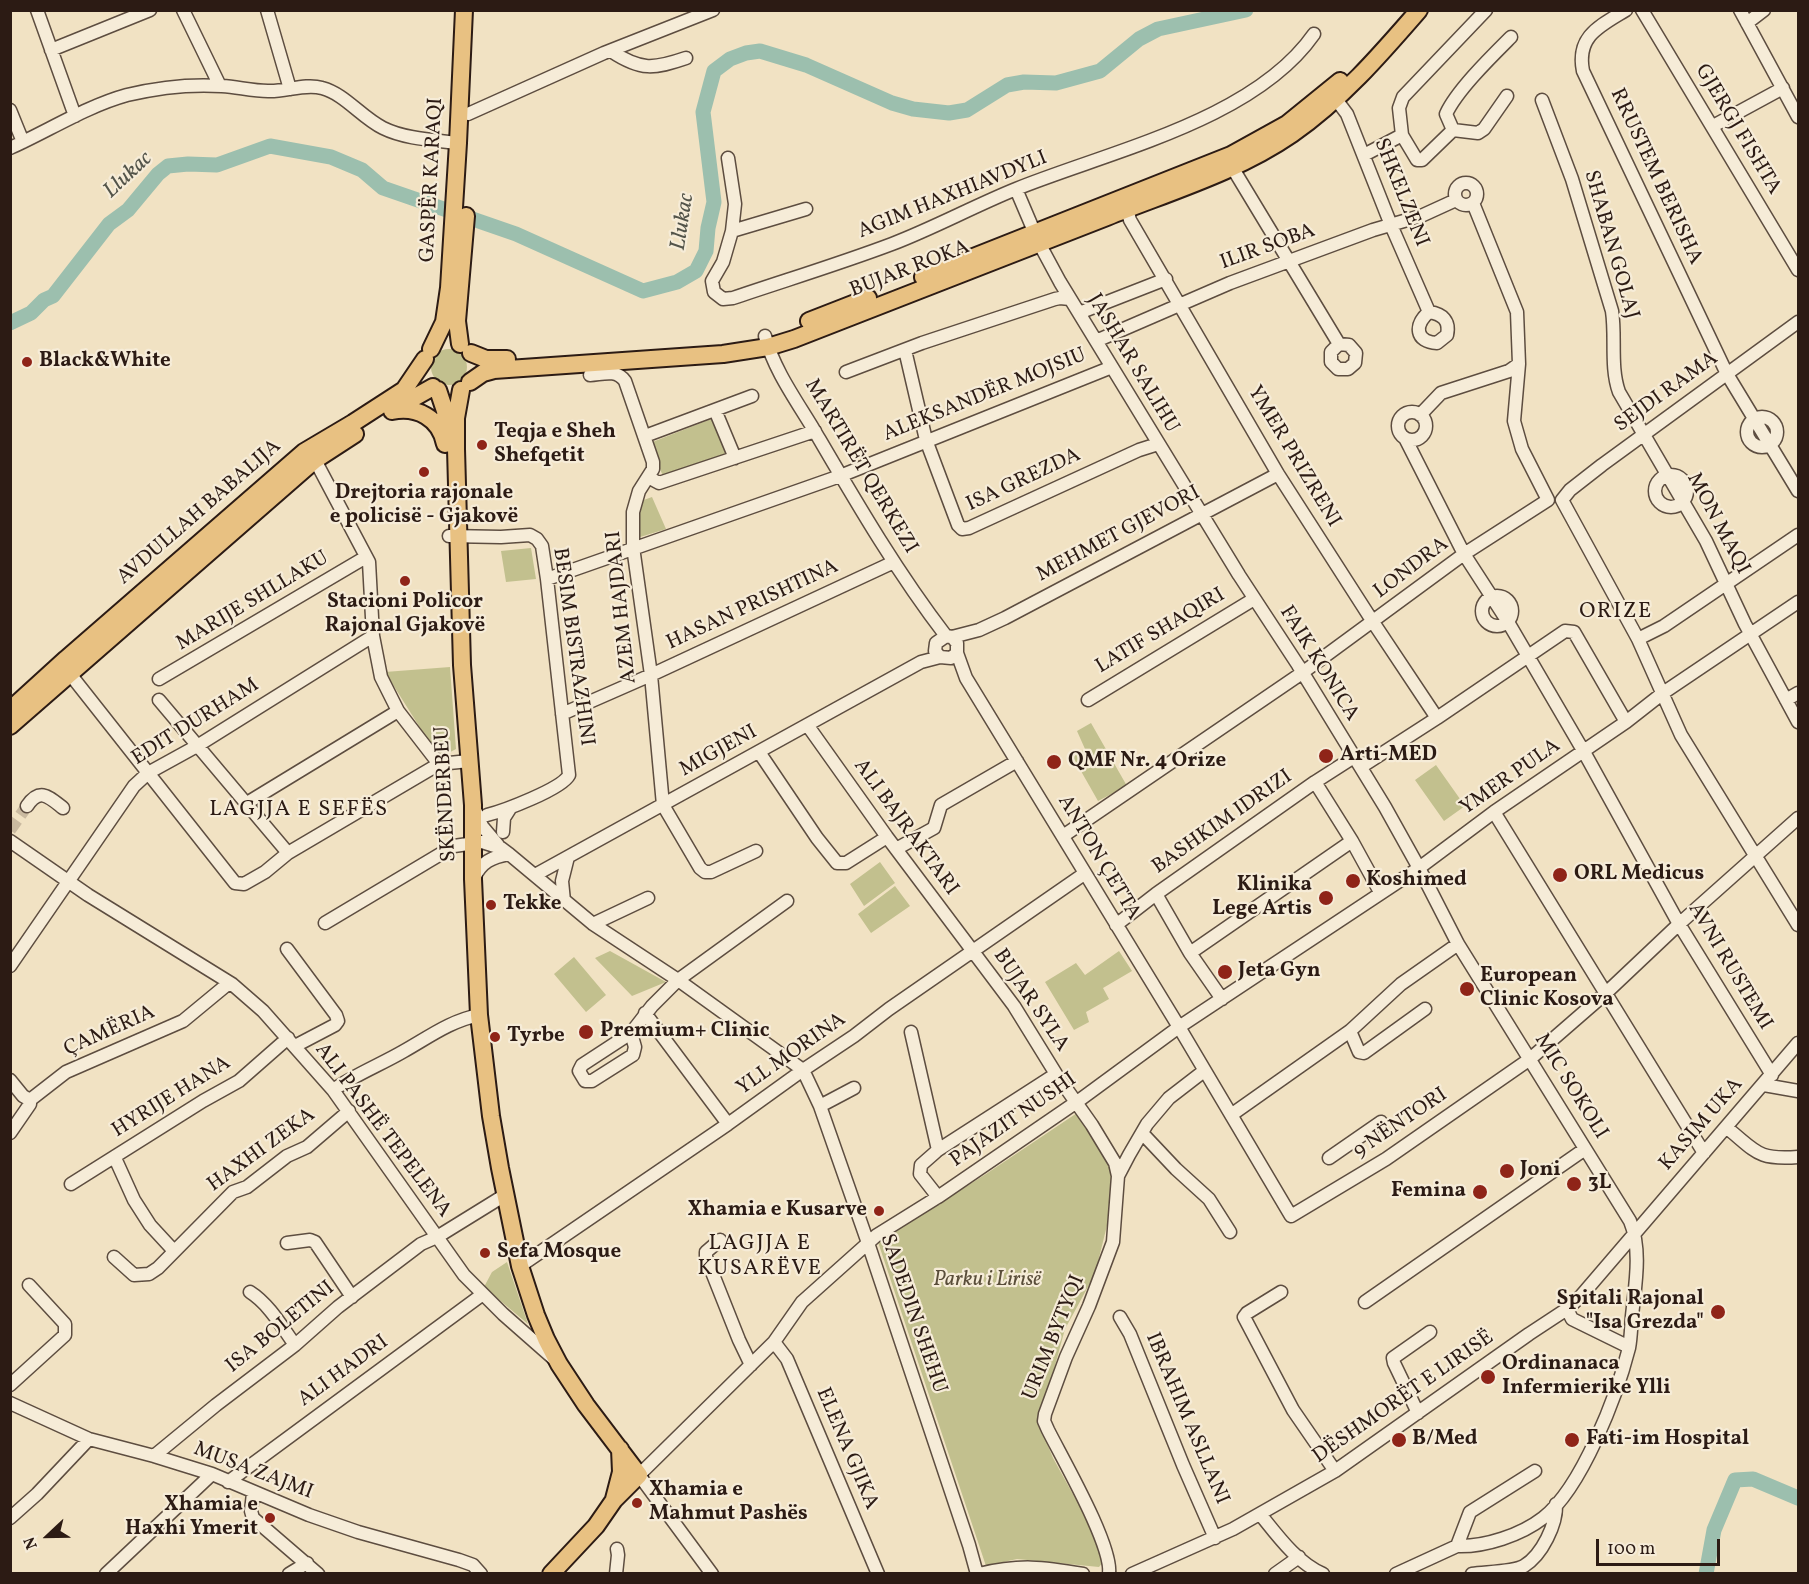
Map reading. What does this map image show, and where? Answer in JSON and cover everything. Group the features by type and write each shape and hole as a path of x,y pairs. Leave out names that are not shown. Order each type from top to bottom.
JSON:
{"main road":[{"name":"GASPËR KARAQI","path":"461,198 458,143 464,10"},
{"name":"GASPËR KARAQI","path":"465,348 457,321 458,247 475,10"},
{"path":"1333,95 1404,10"},
{"path":"1333,95 1363,74 1419,10"},
{"name":"BUJAR ROKA","path":"466,386 483,373 494,370 723,354 766,342 804,323 1037,238 1126,209 1232,167 1291,135 1333,95"},
{"name":"BUJAR ROKA","path":"1037,238 1231,155 1333,95"},
{"name":"GASPËR KARAQI","path":"428,354 444,322 458,247"},
{"path":"448,341 465,348 475,367 466,386 449,393 435,389 424,372 428,354 436,345 448,341"},
{"name":"BUJAR ROKA","path":"465,348 486,359 500,360 766,342"},
{"name":"AVDULLAH BABALIJA","path":"10,710 304,452 404,390 428,354"},
{"name":"SKËNDERBEU","path":"453,535 456,426 466,386"},
{"name":"AVDULLAH BABALIJA","path":"10,726 315,460 388,412 435,389"},
{"name":"SKËNDERBEU","path":"435,389 447,421 447,473 453,535 479,1015 491,1116 505,1195 520,1266 536,1315 559,1363 586,1405 639,1475"},
{"path":"388,412 408,410 422,412 439,427 443,434 447,473"},
{"name":"SKËNDERBEU","path":"464,761 473,805 471,842"},
{"path":"614,1500 621,1472 620,1449"},
{"path":"551,1574 596,1526 614,1500 639,1475"}],"street":[{"path":"37,10 75,116"},
{"path":"51,50 150,10"},
{"path":"183,10 220,86"},
{"path":"267,10 290,89"},
{"path":"468,114 611,51 713,10"},
{"path":"1453,130 1422,160 1417,160 1402,135 1399,108 1404,97 1486,10"},
{"name":"RRUSTEM BERISHA","path":"1626,10 1590,33 1582,52 1583,71 1727,374 1798,491"},
{"name":"GJERGJ FISHTA","path":"1642,10 1798,270"},
{"path":"1740,10 1798,117"},
{"path":"1747,22 1764,10"},
{"name":"AGIM HAXHIAVDYLI","path":"728,158 735,204 732,231 723,262 712,281 714,292 723,299 733,298 893,243 1016,189 1154,140 1243,98 1295,59 1314,34"},
{"path":"1453,130 1446,114 1449,108 1511,37"},
{"path":"611,51 622,58 655,68 686,58"},
{"path":"10,148 75,116 126,96 163,89 220,86 250,91 276,91 315,86 325,88 382,128 400,134 458,143"},
{"path":"1713,126 1782,88"},
{"name":"SHKELZENI","path":"1333,95 1347,114 1391,225 1430,312"},
{"path":"1453,130 1478,133 1484,129 1507,96"},
{"name":"SHABAN GOLAJ","path":"1542,100 1572,179 1612,311 1615,331 1616,382 1643,434"},
{"path":"10,111 23,142"},
{"path":"1364,154 1402,135"},
{"path":"1232,167 1339,344"},
{"path":"1467,183 1473,186 1477,192 1473,203 1463,205 1456,200 1456,189 1461,184 1467,183"},
{"path":"1016,189 1037,238"},
{"name":"ILIR SOBA","path":"1096,341 1230,283 1421,216 1456,200"},
{"path":"1473,203 1517,312 1519,364 1514,422 1522,449 1541,487 1531,511"},
{"path":"732,231 806,209"},
{"name":"YMER PRIZRENI","path":"1126,209 1130,220 1278,474 1437,718"},
{"name":"JASHAR SALIHU","path":"1037,238 1070,299 1200,513"},
{"path":"1079,313 1166,279"},
{"path":"846,372 1055,299 1070,299"},
{"name":"SEJDI RAMA","path":"1638,639 1562,500 1570,490 1643,434 1798,322"},
{"name":"MARTIRËT QERKEZI","path":"766,342 772,359 840,476 947,647"},
{"path":"905,350 926,440"},
{"path":"1420,415 1441,393 1509,371 1519,364"},
{"name":"ALEKSANDËR MOJSIU","path":"547,579 840,476 1112,367"},
{"name":"AZEM HAJDARI","path":"590,375 614,372 621,375 653,462 653,469 639,491 633,512 633,547 651,675 663,805"},
{"path":"645,436 752,396"},
{"path":"715,410 735,458"},
{"path":"1412,412 1420,415 1425,421 1425,433 1415,440 1405,438 1399,430 1400,419 1412,412"},
{"path":"648,477 659,483 815,431"},
{"name":"MON MAQI","path":"1643,434 1683,501 1727,583 1750,634 1798,722"},
{"name":"AVNI RUSTEMI","path":"1405,438 1464,554 1508,622 1584,752 1768,1080"},
{"name":"ISA GREZDA","path":"926,440 958,525 962,529 969,528 1099,468 1158,444"},
{"path":"315,460 369,562 374,636 381,677 399,711 439,764"},
{"name":"MEHMET GJEVORI","path":"947,647 1278,474"},
{"path":"1669,475 1664,476 1657,484 1655,494 1657,499 1670,507 1683,501"},
{"name":"LONDRA","path":"1062,836 1302,673 1464,554 1548,500 1541,487"},
{"name":"FAIK KONICA","path":"1200,513 1357,762 1419,868"},
{"name":"BESIM BISTRAZHINI","path":"453,535 501,537 530,535 542,546 569,771 567,779 561,784 511,807"},
{"path":"1798,535 1664,626 1638,639 1681,735 1798,925"},
{"name":"MARIJE SHLLAKU","path":"159,680 366,557"},
{"name":"HASAN PRISHTINA","path":"562,714 894,562"},
{"path":"1492,597 1485,603 1483,617 1494,626 1508,622"},
{"name":"LATIF SHAQIRI","path":"1088,700 1254,599"},
{"name":"YMER PULA","path":"1222,999 1419,868 1494,812 1626,722 1663,693 1798,602"},
{"name":"BASHKIM IDRIZI","path":"1116,925 1156,894 1315,782 1357,762 1437,718 1565,631 1574,632 1626,722"},
{"name":"EDIT DURHAM","path":"11,963 134,786 148,773 197,746 374,636"},
{"name":"MIGJENI","path":"535,875 808,726 947,647"},
{"name":"ANTON ÇETTA","path":"947,647 1292,1216"},
{"path":"70,674 235,884 244,884 265,872 288,853 439,764 464,761"},
{"path":"1786,700 1798,693"},
{"path":"159,700 288,853"},
{"path":"247,803 399,711"},
{"name":"ALI BAJRAKTARI","path":"808,726 973,952"},
{"path":"759,752 817,838 837,863 846,863 887,837"},
{"path":"896,849 934,828 941,805 1017,761"},
{"path":"1315,782 1352,841 1380,892"},
{"path":"27,806 32,798 41,795 50,798 63,808"},
{"path":"473,805 482,826 505,851 564,901 593,924 678,980 803,1070"},
{"path":"663,805 700,868 705,872 711,872 756,851"},
{"path":"487,815 511,807"},
{"path":"503,832 504,818 511,807"},
{"path":"1494,812 1704,1153"},
{"name":"9 NËNTORI","path":"1292,1216 1386,1159 1530,1059 1798,818"},
{"name":"ALI PASHË TEPELENA","path":"10,841 95,900 229,983 263,1011 349,1110 464,1275 559,1363"},
{"path":"1190,953 1352,841"},
{"path":"325,923 454,846 482,842 505,851"},
{"path":"473,879 482,865 505,851"},
{"path":"564,901 562,881 567,857"},
{"name":"MIC SOKOLI","path":"1419,868 1458,944 1635,1232"},
{"name":"YLL MORINA","path":"520,1266 728,1124 1084,874"},
{"path":"1156,894 1190,953 1222,999"},
{"path":"593,924 648,898"},
{"path":"631,1033 635,1047 633,1055 592,1082 585,1081 579,1071 580,1066 631,1033 645,1013 678,980 787,901"},
{"path":"1231,1115 1350,1031 1401,984 1458,944"},
{"name":"HYRIJE HANA","path":"71,1184 239,1081 291,1042 338,1021 336,1015 287,950"},
{"name":"BUJAR SYLA","path":"973,952 1014,1006 1056,1074 1077,1102"},
{"name":"ÇAMËRIA","path":"30,1100 66,1072 183,1020 229,983"},
{"name":"PAJAZIT NUSHI","path":"639,1475 774,1342 802,1302 868,1243 1077,1102 1179,1027 1222,999"},
{"path":"1350,1031 1359,1052 1364,1053 1425,1009"},
{"path":"645,1013 728,1124"},
{"path":"333,1090 348,1079 403,1052 459,1019 479,1015"},
{"path":"911,1032 938,1150"},
{"name":"KASIM UKA","path":"1635,1232 1798,1043"},
{"name":"SADEDIN SHEHU","path":"803,1070 820,1106 868,1243 978,1574"},
{"name":"URIM BYTYQI","path":"1118,1176 1142,1133 1169,1098 1204,1071"},
{"path":"938,1197 921,1176 921,1165 938,1150 1056,1074"},
{"path":"10,1080 23,1096 30,1100 30,1104 10,1133"},
{"path":"1768,1080 1798,1091"},
{"path":"820,1106 855,1088"},
{"name":"URIM BYTYQI","path":"1077,1102 1111,1156 1118,1176 1118,1196 1113,1242 1089,1306 1066,1357 1044,1421 1102,1538 1110,1568 1109,1574"},
{"name":"HAXHI ZEKA","path":"114,1257 134,1275 148,1274 158,1268 233,1192 247,1187 287,1156 307,1146 349,1110"},
{"name":"9 NËNTORI","path":"1329,1158 1381,1122"},
{"path":"1726,1128 1761,1156 1798,1157"},
{"path":"1142,1133 1209,1199 1230,1232"},
{"path":"1365,1302 1585,1149"},
{"path":"115,1158 134,1200 150,1225 174,1251"},
{"path":"437,1237 505,1195"},
{"path":"1406,1572 1457,1546 1468,1547 1526,1529 1544,1517 1573,1481 1596,1439 1629,1347 1636,1259 1635,1232"},
{"name":"DËSHMORËT E LIRISË","path":"1132,1574 1215,1538 1335,1471 1529,1334 1567,1310 1635,1232"},
{"name":"ISA BOLETINI","path":"154,1456 352,1297 421,1244 437,1237"},
{"path":"287,1243 310,1240 315,1242 352,1297"},
{"path":"720,1240 706,1252 706,1257 751,1365"},
{"path":"10,1385 65,1335 67,1330 65,1324 29,1285"},
{"path":"250,1292 258,1297 295,1345"},
{"path":"1281,1292 1244,1317 1293,1410 1335,1471"},
{"name":"ALI HADRI","path":"228,1482 483,1294"},
{"path":"1567,1310 1572,1319 1629,1347"},
{"name":"IBRAHIM ASLLANI","path":"1120,1317 1130,1334 1215,1538"},
{"path":"1418,1413 1393,1358 1430,1332"},
{"name":"ELENA GJIKA","path":"774,1342 787,1359 878,1574"},
{"name":"MUSA ZAJMI","path":"10,1403 89,1439 212,1474 253,1493 358,1532 473,1565 481,1574"},
{"path":"10,1518 37,1494 89,1439"},
{"path":"1457,1546 1470,1512 1535,1471"},
{"path":"106,1574 212,1474"},
{"path":"639,1475 712,1574"},
{"path":"253,1493 251,1511 253,1518 318,1574"},
{"path":"1472,1574 1523,1567 1537,1553 1551,1531 1556,1503"},
{"path":"1260,1514 1299,1557 1323,1574"},
{"path":"616,1574 617,1550"},
{"path":"1275,1574 1299,1557"},
{"path":"289,1574 307,1563"},
{"path":"978,1574 1019,1566 1038,1566 1083,1574"}],"green space":[{"path":"449,349 462,354 467,367 462,380 449,385 436,380 431,367 436,354"},
{"path":"711,419 727,455 664,479 650,443"},
{"path":"652,497 666,529 637,538 636,519 641,501"},
{"path":"531,548 536,579 506,582 501,551"},
{"path":"450,667 456,749 439,758 385,672"},
{"path":"1091,723 1127,786 1098,801 1073,757 1085,749 1077,731"},
{"path":"1436,765 1465,806 1444,821 1415,780"},
{"path":"880,862 895,883 864,906 850,884"},
{"path":"895,886 910,906 871,933 858,914"},
{"path":"610,951 666,982 632,996 595,958"},
{"path":"1119,951 1132,971 1103,988 1109,999 1086,1012 1089,1022 1074,1030 1045,982 1076,963 1085,975"},
{"path":"574,957 606,995 586,1012 554,974"},
{"name":"Parku i Lirisë","path":"1077,1113 1104,1145 1116,1189 1095,1274 1065,1329 1039,1424 1053,1458 1096,1536 1103,1562 1099,1567 1017,1559 986,1566 878,1242"},
{"path":"507,1262 528,1324 484,1287 492,1272"}],"waterway":[{"name":"Llukac","path":"10,323 31,313 44,300 53,296 109,224 128,210 158,174 168,166 217,165 270,146 331,157 362,170 383,188 516,234 643,291 677,282 696,271 706,251 714,202 703,112 714,71 730,59 760,51 806,65 892,103 913,109 949,113 967,110 1007,85 1024,82 1056,83 1100,71 1139,39 1158,29 1246,10"},
{"path":"1706,1574 1714,1530 1735,1480 1753,1479 1798,1498"}],"tunnel":[{"path":"10,830 27,806"}],"place":[{"name":"Black&White","path":"27,362"},
{"name":"Teqja e Sheh Shefqetit","path":"482,445"},
{"name":"Drejtoria rajonale e policisë - Gjakovë","path":"424,472"},
{"name":"Stacioni Policor Rajonal Gjakovë","path":"405,581"},
{"name":"Arti-MED","path":"1326,756"},
{"name":"QMF Nr. 4 Orize","path":"1054,762"},
{"name":"ORL Medicus","path":"1560,875"},
{"name":"Koshimed","path":"1353,881"},
{"name":"Klinika Lege Artis","path":"1326,898"},
{"name":"Tekke","path":"491,905"},
{"name":"Jeta Gyn","path":"1225,972"},
{"name":"European Clinic Kosova","path":"1467,989"},
{"name":"Premium+ Clinic","path":"586,1032"},
{"name":"Tyrbe","path":"495,1037"},
{"name":"Joni","path":"1507,1171"},
{"name":"3L","path":"1574,1184"},
{"name":"Femina","path":"1480,1192"},
{"name":"Xhamia e Kusarve","path":"879,1211"},
{"name":"Sefa Mosque","path":"485,1253"},
{"name":"Spitali Rajonal \"Isa Grezda\"","path":"1718,1312"},
{"name":"Ordinanaca Infermierike Ylli","path":"1488,1377"},
{"name":"B/Med","path":"1399,1440"},
{"name":"Fati-im Hospital","path":"1572,1440"},
{"name":"Xhamia e Mahmut Pashës","path":"637,1503"},
{"name":"Xhamia e Haxhi Ymerit","path":"270,1518"}],"district":[{"name":"ORIZE","path":"1616,613"},
{"name":"LAGJJA E SEFËS","path":"299,811"},
{"name":"LAGJJA E KUSARËVE","path":"760,1258"}]}
